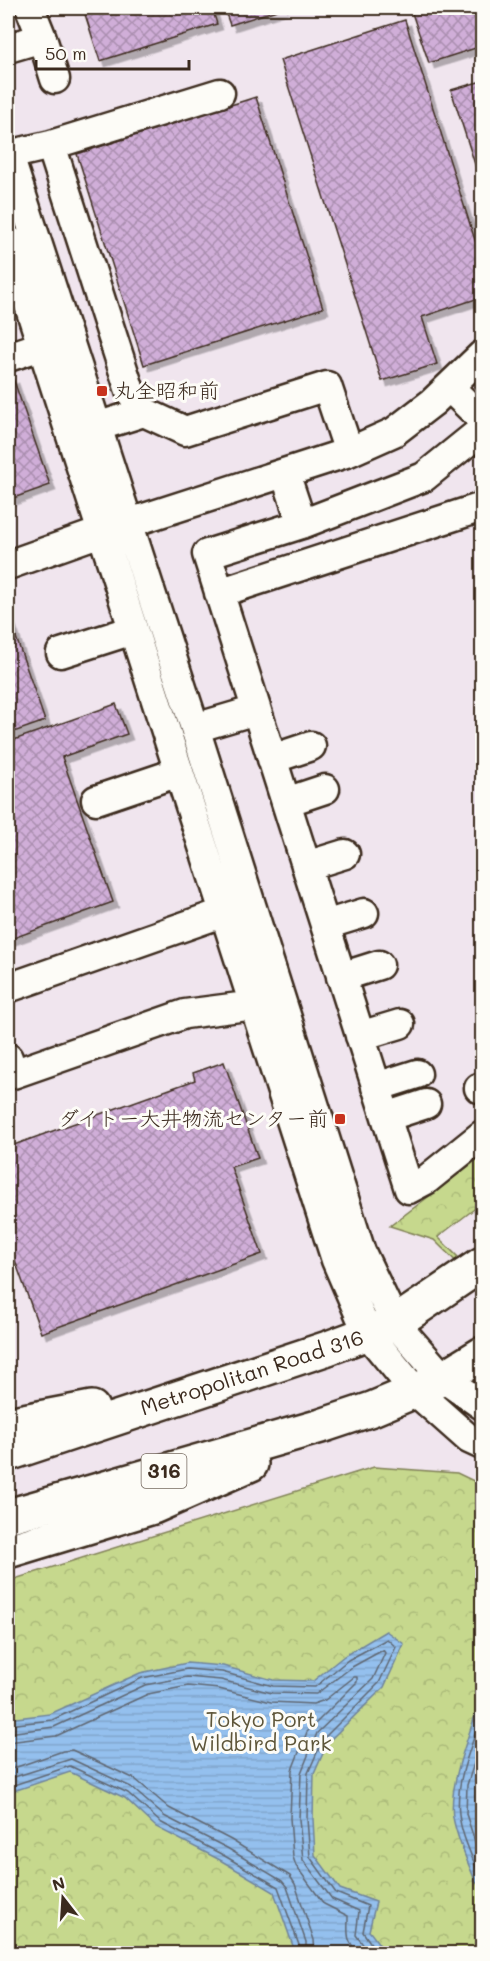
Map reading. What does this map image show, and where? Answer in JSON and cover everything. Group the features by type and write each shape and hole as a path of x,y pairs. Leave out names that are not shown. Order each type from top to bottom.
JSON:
{"main road":[{"name":"Metropolitan Road 316","path":"8,1454 382,1329 483,1264"},
{"name":"316","path":"8,1516 321,1426 372,1409 429,1385 483,1354"},
{"path":"8,1424 220,1383"},
{"path":"8,1551 153,1507 270,1456 321,1426"}],"street":[{"path":"30,8 55,79"},
{"path":"8,48 42,38"},
{"path":"220,93 51,145 8,154 96,427 133,630 336,1260 382,1329 469,1438 483,1444"},
{"path":"51,145 130,391 144,412 185,431 327,386 350,452"},
{"path":"9,249 41,346 195,728 361,1251 382,1329"},
{"path":"8,357 41,346"},
{"path":"8,565 114,528 350,452 393,432 433,402 483,355"},
{"path":"449,387 483,419"},
{"path":"96,427 144,412"},
{"path":"483,430 424,477 302,524 207,554 408,1189 426,1180 483,1135"},
{"path":"285,473 302,524"},
{"path":"219,593 483,507"},
{"path":"62,653 133,630"},
{"path":"195,728 256,710"},
{"path":"272,759 311,746"},
{"path":"96,800 179,772"},
{"path":"286,802 325,789"},
{"path":"306,866 345,854"},
{"path":"8,988 225,912"},
{"path":"325,925 364,913"},
{"path":"341,977 379,965"},
{"path":"8,1058 13,1074 185,1014 255,1005"},
{"path":"360,1036 399,1024"},
{"path":"376,1087 417,1074"},
{"path":"386,1117 426,1104"},
{"path":"429,1385 483,1405"}],"green space":[{"path":"482,1156 482,1203 438,1237 482,1281 482,1287 434,1240 390,1226"},
{"name":"Tokyo Port Wildbird Park","path":"374,1467 457,1473 482,1485 482,1953 8,1954 8,1581"}],"water":[{"path":"386,1631 404,1644 384,1687 328,1742 314,1774 313,1819 315,1855 340,1889 376,1902 369,1931 387,1953 293,1953 293,1946 274,1892 220,1860 156,1827 125,1798 70,1772 8,1793 8,1719 50,1714 140,1673 187,1663 223,1666 273,1680 313,1681 344,1656"},
{"path":"482,1695 482,1879 476,1883 457,1834 452,1803 457,1772"}],"building":[{"path":"83,8 212,8 217,24 100,61"},
{"path":"224,8 283,8 230,25"},
{"path":"430,8 482,8 482,46 429,63 412,13"},
{"path":"405,20 482,262 482,297 422,317 437,364 382,381 280,60"},
{"path":"482,81 482,186 451,90"},
{"path":"256,97 323,308 144,365 77,154"},
{"path":"13,378 50,485 8,500 8,380"},
{"path":"8,614 45,721 8,734"},
{"path":"116,704 127,734 62,757 113,902 8,940 8,742"},
{"path":"224,1062 258,1158 231,1167 262,1254 41,1333 8,1241 8,1147 195,1080 193,1073"}],"place":[{"name":"丸全昭和前","path":"102,391"},
{"name":"ダイトー大井物流センター前","path":"340,1119"}]}
